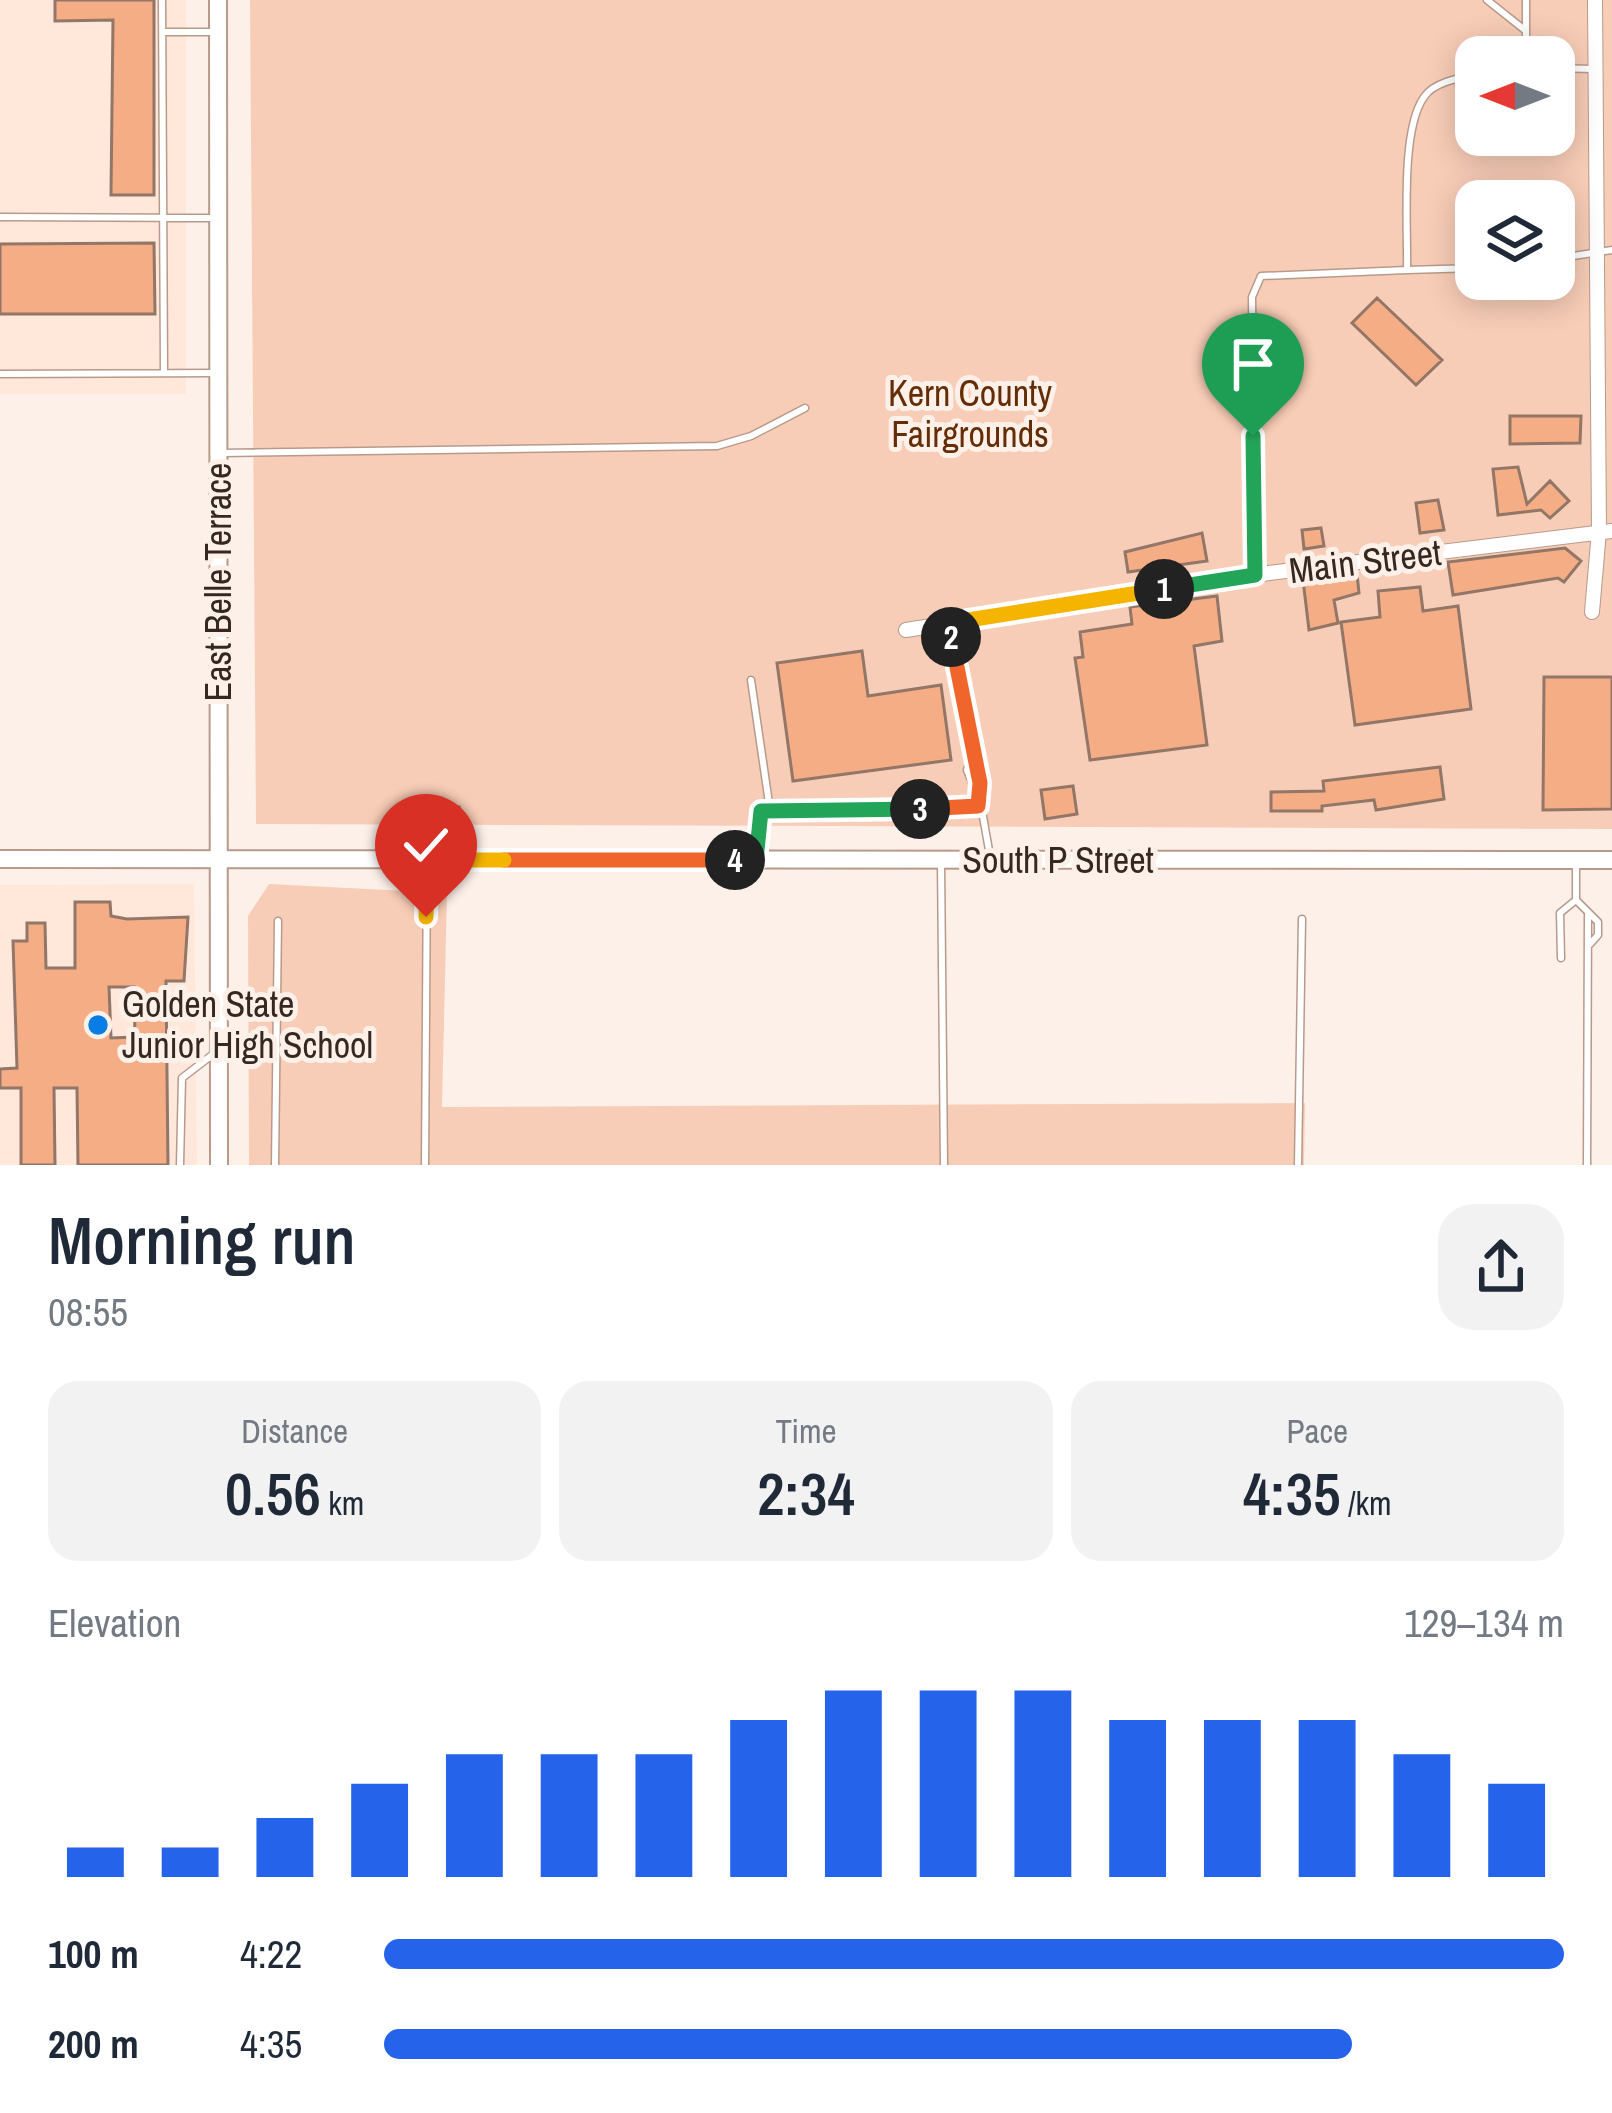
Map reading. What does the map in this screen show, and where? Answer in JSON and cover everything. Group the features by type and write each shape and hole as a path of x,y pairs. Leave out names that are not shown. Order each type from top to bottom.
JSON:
{"street":[{"name":"East Belle Terrace","path":"218,0 219,1165"},
{"path":"1592,612 1605,531 1604,251 1595,0"},
{"name":"Main Street","path":"906,630 1255,575 1605,531"},
{"name":"South P Street","path":"0,859 1612,860"}],"lane":[{"path":"162,0 164,372"},
{"path":"1487,0 1526,31"},
{"path":"1526,0 1526,36"},
{"path":"164,32 218,32"},
{"path":"1575,68 1596,69"},
{"path":"1407,270 1410,153 1417,112 1425,94 1455,78"},
{"path":"0,217 218,218"},
{"path":"1255,575 1252,297 1261,276 1455,269"},
{"path":"0,374 218,373"},
{"path":"218,453 717,446 751,436 805,408"},
{"path":"949,623 991,860"},
{"path":"752,680 770,810"},
{"path":"756,860 757,815 770,810 978,806"},
{"path":"425,1165 427,860"},
{"path":"941,860 944,1165"},
{"path":"1576,860 1576,900 1598,922 1598,935 1588,947 1587,1165"},
{"path":"1561,958 1560,913 1576,900"},
{"path":"1298,1165 1302,919"},
{"path":"275,1165 278,921"},
{"path":"180,1165 182,1078 219,1050"}],"shaded area":[{"path":"0,0 186,0 186,394 0,394"},
{"name":"Golden State Junior High School","path":"194,884 197,1165 0,1165 0,885"}],"green space":[{"name":"Kern County Fairgrounds","path":"250,0 1612,0 1612,829 256,824"},
{"path":"269,884 447,893 442,1107 1305,1103 1304,1165 249,1165 248,916"}],"building":[{"path":"55,0 154,0 154,195 111,195 113,20 55,21"},
{"path":"154,243 155,314 0,314 0,244"},
{"path":"1377,298 1442,360 1416,385 1352,323"},
{"path":"1510,416 1581,416 1580,443 1510,444"},
{"path":"1518,467 1527,504 1550,481 1569,501 1550,518 1541,510 1498,515 1493,469"},
{"path":"1438,500 1444,530 1420,533 1416,503"},
{"path":"1321,528 1324,546 1304,549 1302,530"},
{"path":"1202,533 1207,561 1128,572 1125,552"},
{"path":"1565,548 1581,561 1564,582 1558,578 1453,595 1448,562"},
{"path":"1357,574 1359,593 1334,600 1338,623 1309,630 1303,580"},
{"path":"1420,587 1423,611 1458,606 1471,709 1355,725 1341,622 1380,617 1378,591"},
{"path":"1217,596 1222,641 1194,646 1207,745 1090,760 1075,658 1083,657 1080,632 1132,624 1130,607"},
{"path":"862,651 868,696 941,685 951,760 793,781 777,663"},
{"path":"1544,677 1612,677 1612,809 1543,810"},
{"path":"1440,767 1444,799 1376,810 1374,800 1322,806 1322,811 1271,811 1271,792 1324,791 1323,781"},
{"path":"1073,786 1077,814 1045,819 1041,790"},
{"path":"459,807 459,822 432,822 432,808"},
{"name":"Golden State Junior High School","path":"75,902 110,902 111,916 127,919 188,917 184,981 166,981 168,1165 78,1165 77,1088 54,1088 55,1165 21,1165 21,1088 0,1088 0,1069 17,1068 13,941 27,941 27,923 45,923 46,968 75,968","holes":["109,987 134,987 135,1037 111,1038"]}],"place":[{"name":"Golden State Junior High School","path":"98,1025"}],"route":[{"path":"426,917 427,860 756,860 755,832 761,811 978,806 978,768 971,758 949,623 1255,575 1253,436"}]}
